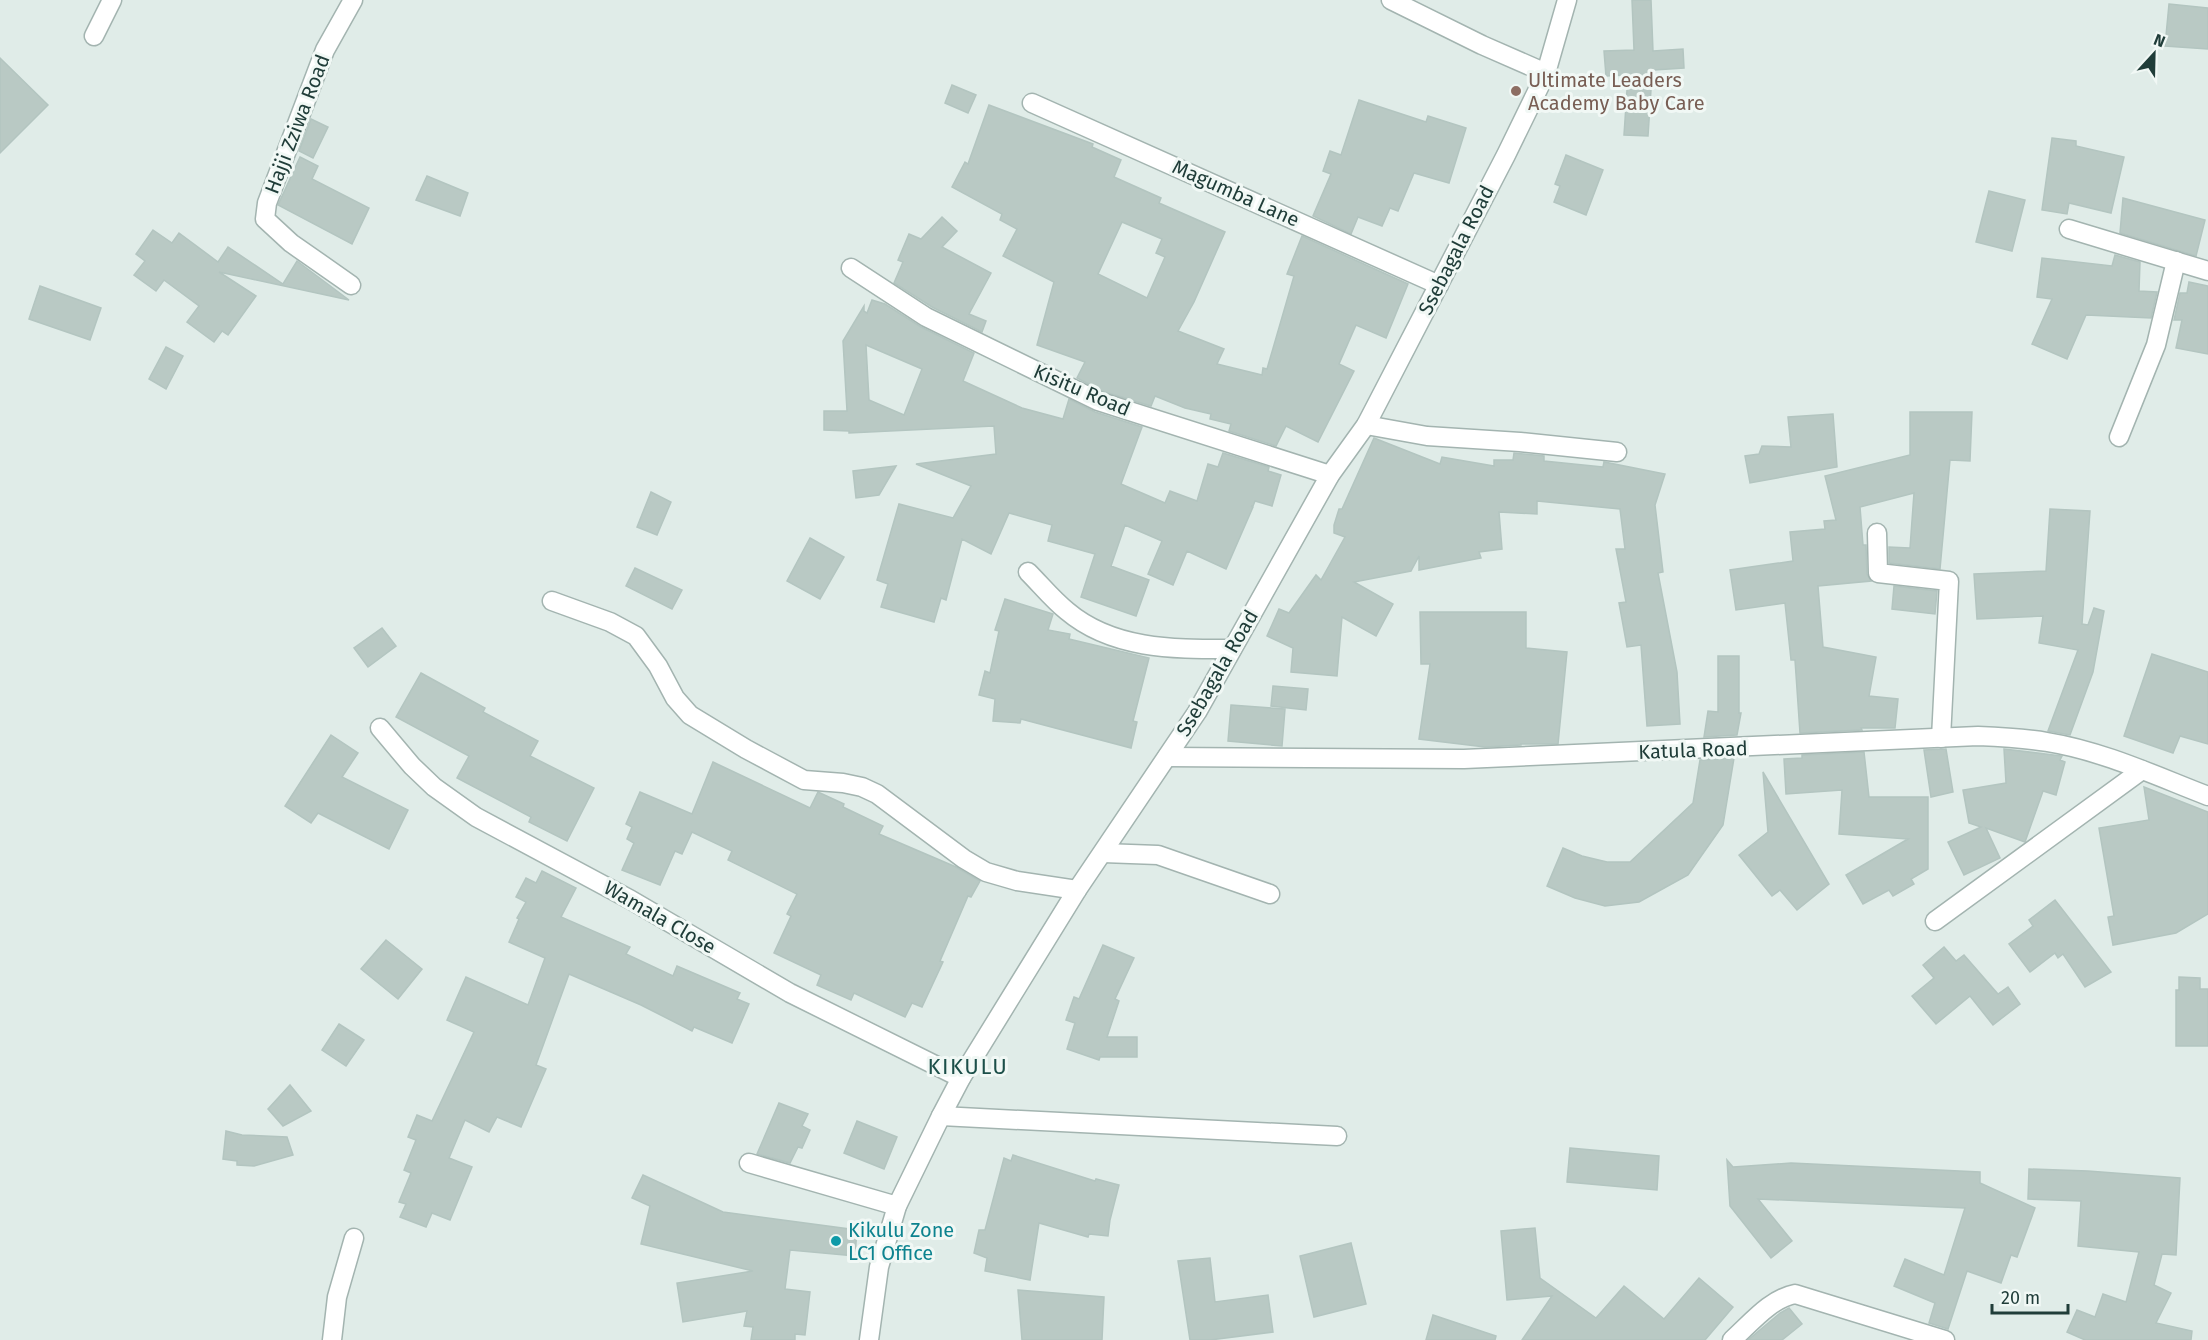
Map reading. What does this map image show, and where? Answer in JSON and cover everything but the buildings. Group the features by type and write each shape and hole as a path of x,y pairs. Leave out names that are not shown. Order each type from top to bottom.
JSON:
{"street":[{"path":"94,36 112,0"},
{"name":"Hajji Zziwa Road","path":"351,285 291,243 266,219 267,203 325,50 353,0"},
{"path":"1391,0 1482,45 1546,73"},
{"name":"Ssebagala Road","path":"869,1340 879,1267 897,1206 941,1116 961,1078 1077,890 1197,712 1330,475 1366,425 1546,73 1568,0"},
{"name":"Magumba Lane","path":"1032,103 1438,285"},
{"path":"2069,229 2208,271"},
{"path":"2120,437 2156,345 2176,261"},
{"name":"Kisitu Road","path":"850,268 926,317 1098,401 1330,475"},
{"path":"1366,425 1427,436 1520,442 1617,452"},
{"path":"1877,533 1878,573 1949,581 1941,738"},
{"path":"1028,572 1068,612 1101,634 1144,645 1190,649 1232,649"},
{"path":"552,601 609,622 636,636 658,666 675,698 690,715 782,770 804,780 843,783 862,787 877,794 964,859 986,872 1017,881 1077,890"},
{"name":"Wamala Close","path":"380,728 412,766 434,787 476,817 623,896 790,993 961,1078"},
{"name":"Katula Road","path":"1167,757 1464,759 1978,736 2049,742 2084,751 2142,770 2208,796"},
{"path":"1935,921 2142,770"},
{"path":"1103,853 1158,855 1270,894"},
{"path":"941,1116 1337,1136"},
{"path":"749,1163 897,1206"},
{"path":"333,1340 337,1297 354,1238"},
{"path":"1732,1340 1774,1303 1795,1294 1945,1340"}],"place":[{"name":"Ultimate Leaders Academy Baby Care","path":"1516,91"},
{"name":"Kikulu Zone LC1 Office","path":"836,1241"}],"district":[{"name":"KIKULU","path":"968,1066"}]}
